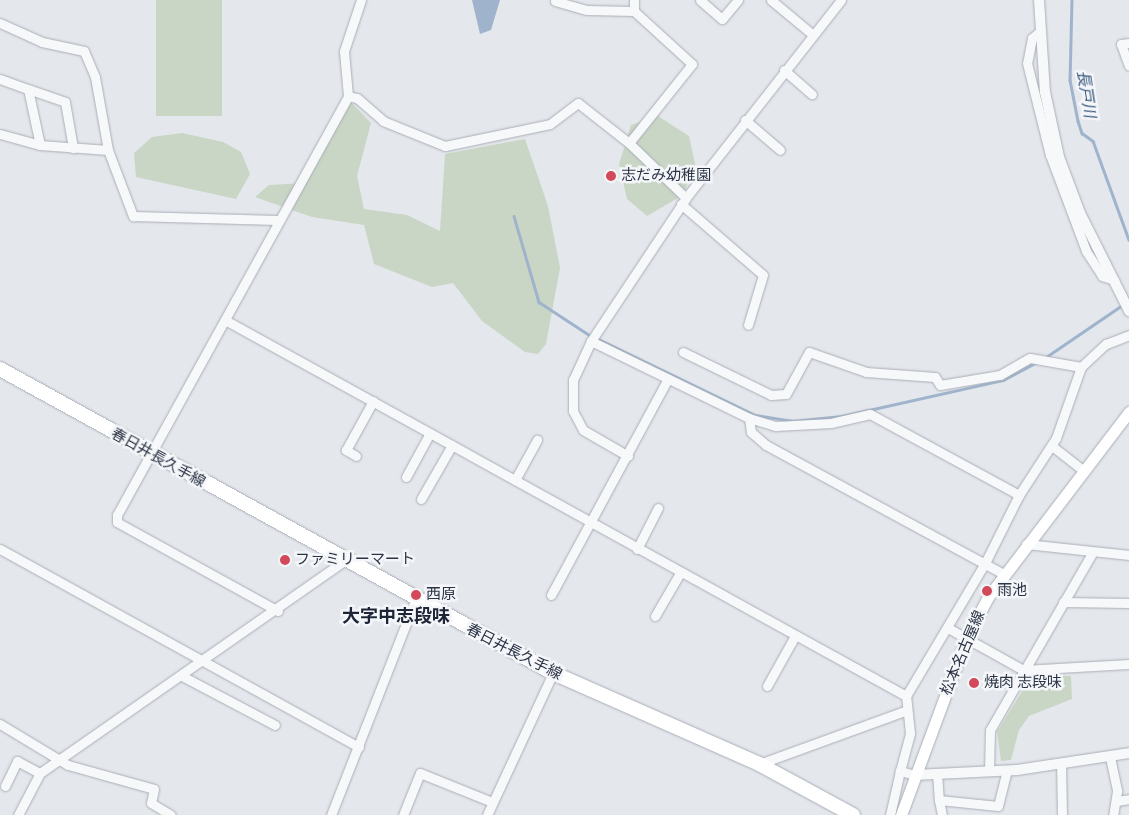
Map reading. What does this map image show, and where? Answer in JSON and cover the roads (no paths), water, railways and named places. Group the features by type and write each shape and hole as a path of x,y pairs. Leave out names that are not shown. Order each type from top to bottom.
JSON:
{"main road":[{"name":"春日井長久手線","path":"0,369 415,601 553,673 759,764 853,815"},
{"name":"松本名古屋線","path":"901,815 966,639 1004,574 1084,471 1125,425 1129,412"}],"street":[{"path":"278,611 117,522 150,454 225,320 277,220 348,96 344,51 361,0"},
{"path":"634,0 634,11"},
{"path":"700,0 722,19 738,0"},
{"path":"772,0 812,34"},
{"path":"628,456 583,430 573,410 573,380 594,337 684,201 812,34 841,0"},
{"path":"1039,0 1038,33 1059,158 1080,213 1129,311"},
{"path":"555,1 587,10 634,11 692,64 629,143"},
{"path":"0,23 42,42 84,51 95,77 108,150 133,216 277,220"},
{"path":"1038,33 1032,38 1026,63 1050,155 1086,251 1102,276 1114,280"},
{"path":"1129,43 1121,44 1129,66"},
{"path":"784,70 812,94"},
{"path":"0,79 65,102 73,148"},
{"path":"28,89 40,145"},
{"path":"348,96 357,98 383,121 445,146 550,124 578,103 629,143 684,201 763,275 748,325"},
{"path":"745,120 780,150"},
{"path":"0,134 40,145 108,150"},
{"path":"225,320 680,573 906,696"},
{"path":"890,815 910,733 905,710 906,696 985,563 1019,495 1052,446 1081,367 1106,344 1129,334"},
{"path":"594,337 668,380 749,418 798,426 870,414 1019,495"},
{"path":"683,352 771,396 786,394 809,352 866,372 935,377 940,385 952,385 1000,375 1034,358 1081,367"},
{"path":"551,595 668,380"},
{"path":"356,456 346,450 373,402"},
{"path":"749,418 751,432 766,446 1004,574"},
{"path":"406,477 430,433"},
{"path":"515,480 537,440"},
{"path":"422,499 452,445"},
{"path":"1052,446 1084,471"},
{"path":"637,548 658,508"},
{"path":"1026,544 1092,553 1129,555"},
{"path":"0,550 359,748"},
{"path":"989,770 990,730 1092,553"},
{"path":"18,815 40,773 278,611 344,561"},
{"path":"655,616 680,573"},
{"path":"331,815 359,748 415,601"},
{"path":"1063,602 1129,603"},
{"path":"948,628 1024,670 1129,664"},
{"path":"767,686 795,636"},
{"path":"487,815 553,673"},
{"path":"182,676 275,726"},
{"path":"759,764 905,710"},
{"path":"0,724 62,758 68,765 154,789 150,803 171,815"},
{"path":"900,771 915,775 1007,770 1129,754"},
{"path":"1110,757 1116,801 1113,815"},
{"path":"6,786 17,761 40,773"},
{"path":"1061,763 1062,815"},
{"path":"939,800 998,806 1007,770"},
{"path":"403,815 420,773 492,802"},
{"path":"937,773 942,815"},
{"path":"1116,801 1129,799"}],"water":[{"path":"472,0 500,0 491,30 480,34"}],"waterway":[{"name":"長戸川","path":"1072,0 1070,80 1078,121 1082,133 1093,141 1129,240"},
{"path":"514,216 539,302 591,336"},
{"path":"1046,357 1124,304"},
{"path":"596,338 755,415 793,421 842,416 1003,380 1037,362"}],"place":[{"name":"志だみ幼稚園","path":"611,176"},
{"name":"ファミリーマート","path":"285,560"},
{"name":"雨池","path":"987,591"},
{"name":"西原","path":"416,595"},
{"name":"焼肉 志段味","path":"974,683"}],"district":[{"name":"大字中志段味","path":"396,617"}]}
